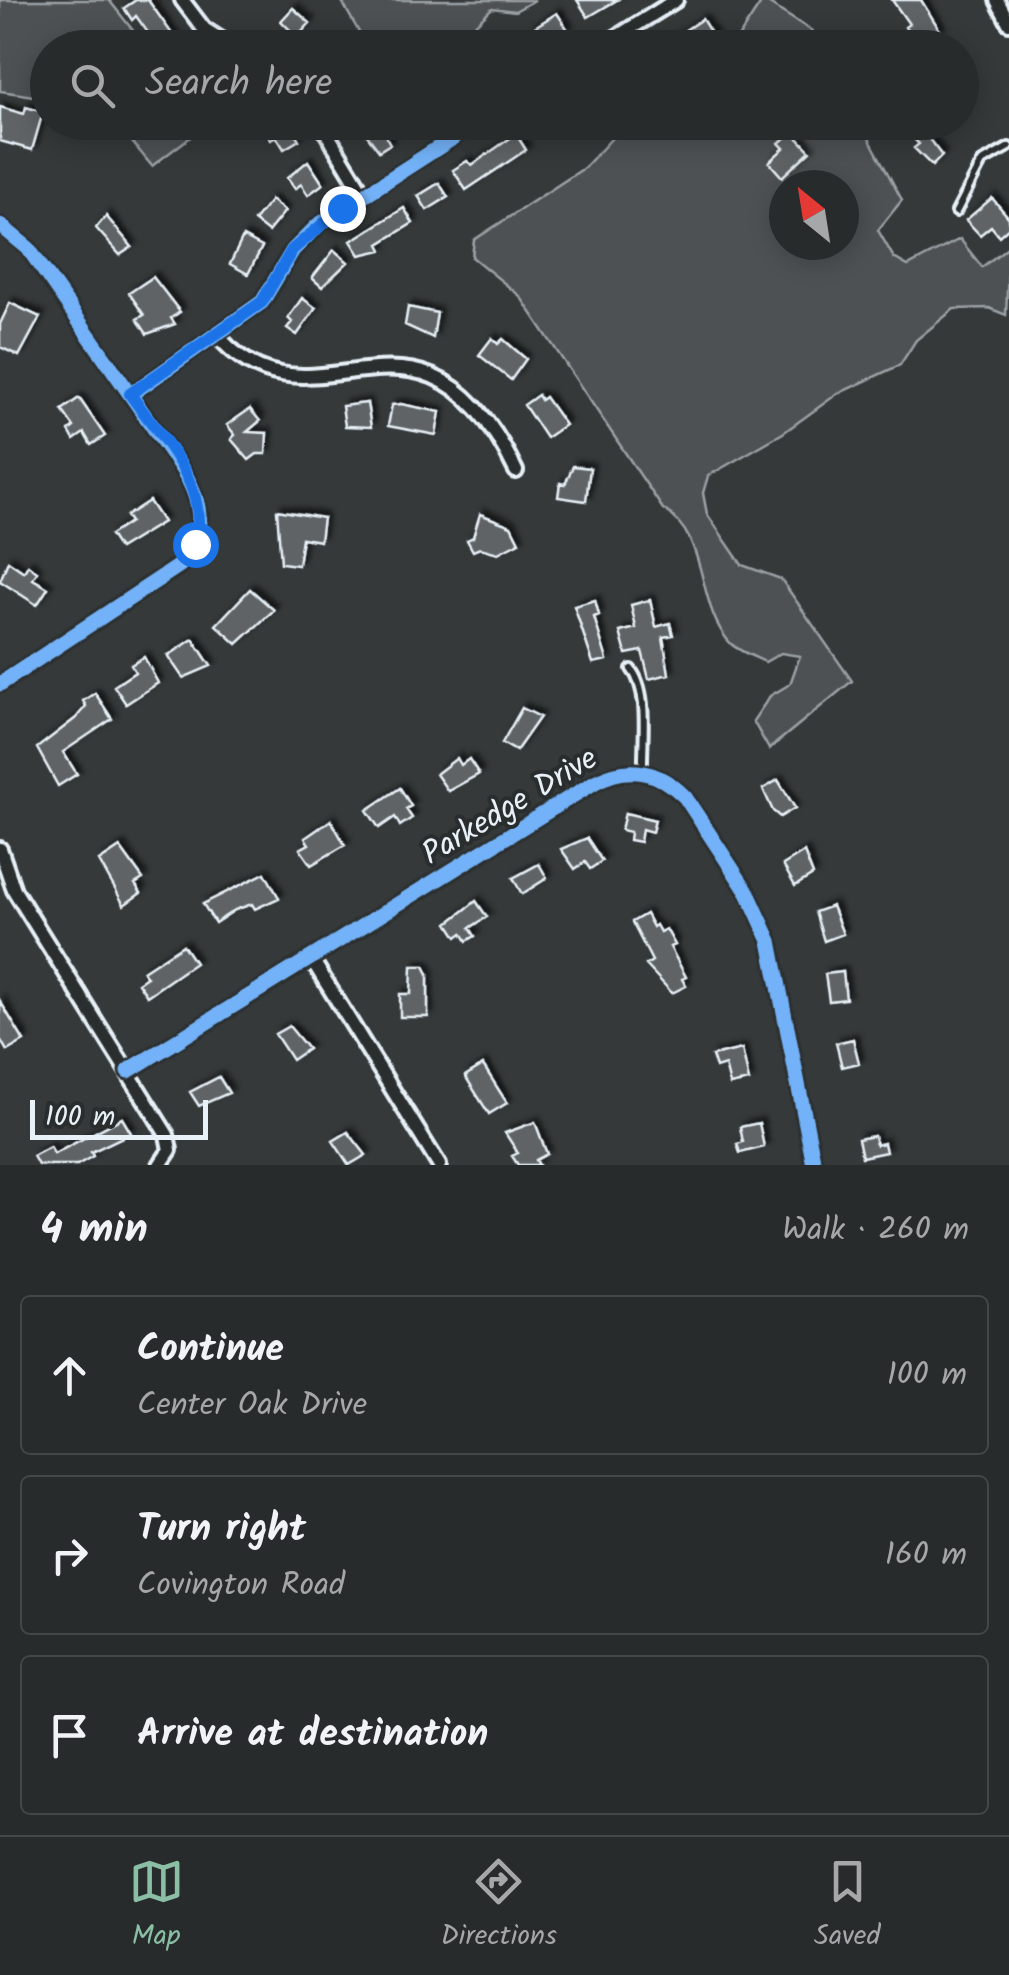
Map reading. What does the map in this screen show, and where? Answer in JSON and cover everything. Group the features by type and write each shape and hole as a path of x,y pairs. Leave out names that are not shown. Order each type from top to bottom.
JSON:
{"street":[{"path":"182,0 206,30"},
{"path":"628,30 676,0"},
{"path":"997,0 1009,23"},
{"path":"331,140 363,194"},
{"path":"130,394 262,302 292,250 308,233 449,140"},
{"path":"0,225 28,248 130,394 195,492 201,520 195,544 169,573 0,684"},
{"path":"218,336 241,358 275,375 396,367 435,376 484,414 516,471"},
{"name":"Parkedge Drive","path":"128,1071 594,782 622,771 643,772 673,784 685,796 762,919 776,960 814,1165"},
{"path":"0,850 14,890 170,1142 160,1165"},
{"path":"311,958 439,1165"}],"lane":[{"path":"956,212 962,192 982,162 1009,147"},
{"path":"630,669 638,679 640,693 643,772"}],"shaded area":[{"path":"0,0 109,0 133,30 30,30 30,95 0,91"},
{"path":"341,0 535,0 515,11 492,8 469,30 358,30"},
{"path":"763,0 810,30 743,30"},
{"path":"130,140 186,140 152,166"},
{"path":"610,140 870,140 902,200 878,230 894,258 908,266 960,239 982,267 1009,246 1006,315 989,308 954,309 916,340 900,365 837,394 783,433 708,476 703,493 707,514 742,565 781,579 852,681 769,749 753,721 770,696 790,684 800,656 781,653 765,662 730,643 711,609 696,554 678,521 663,509 520,296 472,257 474,240 584,168"}],"building":[{"path":"136,0 148,0 169,30 146,30 124,8"},
{"path":"577,0 617,0 588,17"},
{"path":"892,0 921,0 940,30 907,30 909,24"},
{"path":"293,8 310,23 304,30 290,30 281,21"},
{"path":"557,13 568,30 530,30"},
{"path":"702,19 709,30 685,30"},
{"path":"0,107 24,114 26,107 30,108 30,140 35,140 32,150 0,141"},
{"path":"278,140 299,140 284,149"},
{"path":"371,140 388,140 390,144 379,151"},
{"path":"507,140 520,140 526,150 466,190 453,170 467,161 472,165"},
{"path":"783,140 800,140 810,151 790,170 776,170 769,162 784,148 779,143"},
{"path":"915,140 930,140 942,156 932,166 914,148 919,144"},
{"path":"308,161 323,184 308,195 301,184 295,189 287,178"},
{"path":"439,183 448,197 427,210 418,196"},
{"path":"992,198 1009,218 1009,227 999,236 991,226 980,235 966,220"},
{"path":"271,200 285,211 268,232 254,221"},
{"path":"404,208 413,223 379,244 382,250 360,255 351,241"},
{"path":"106,216 132,247 120,255 96,228"},
{"path":"243,237 262,247 248,274 230,264"},
{"path":"334,250 348,262 322,287 312,278"},
{"path":"153,277 180,312 171,318 175,324 147,334 137,319 144,315 129,293"},
{"path":"302,298 316,308 297,335 287,328 292,322 288,318"},
{"path":"10,303 40,317 19,356 0,347 0,324"},
{"path":"408,307 437,313 433,338 405,325"},
{"path":"492,338 498,344 503,339 526,359 511,380 479,355"},
{"path":"538,395 541,400 545,397 565,425 546,438 524,405"},
{"path":"79,398 105,436 91,445 84,433 74,440 69,431 74,427 62,410"},
{"path":"367,403 371,427 345,426 342,406"},
{"path":"392,405 440,412 436,435 388,426"},
{"path":"250,409 260,421 247,432 267,433 266,454 249,460 231,439 235,435 227,425"},
{"path":"573,466 590,468 586,501 558,497 560,483 565,484"},
{"path":"149,501 163,522 119,549 110,535 130,522 126,516"},
{"path":"277,510 323,518 320,541 302,538 298,565 281,563"},
{"path":"480,514 511,526 519,542 498,553 480,548 473,551 467,540 473,537"},
{"path":"8,561 24,572 28,565 37,572 33,579 48,588 37,605 0,581"},
{"path":"250,589 274,610 237,644 216,625"},
{"path":"595,600 599,615 594,617 607,660 593,663 574,606"},
{"path":"650,600 656,627 670,623 673,635 663,637 669,674 649,679 642,651 626,654 620,632 636,628 631,605"},
{"path":"193,639 211,666 183,678 168,656"},
{"path":"144,657 158,683 126,704 114,686 135,672 131,665"},
{"path":"95,693 112,719 63,752 77,774 58,786 37,748 76,718 86,706 83,701"},
{"path":"522,708 540,717 516,751 502,743"},
{"path":"457,758 461,765 469,759 479,774 448,791 436,774"},
{"path":"778,780 795,808 780,817 763,789"},
{"path":"400,788 411,806 406,809 412,818 400,826 395,817 379,828 367,810"},
{"path":"625,813 655,820 652,832 642,829 640,842 629,840 630,832 621,830"},
{"path":"331,820 345,845 311,865 300,849 309,844 305,838"},
{"path":"587,838 602,861 590,869 585,862 575,869 561,849"},
{"path":"120,847 143,879 135,884 141,893 124,905 99,861"},
{"path":"804,852 813,875 795,886 783,865"},
{"path":"539,864 547,878 522,894 513,878"},
{"path":"265,873 279,898 255,909 252,904 235,910 215,923 203,904"},
{"path":"476,901 487,917 470,928 475,936 467,941 462,933 457,937 448,923"},
{"path":"832,906 843,934 824,941 815,912"},
{"path":"646,914 653,927 656,925 660,932 666,929 675,945 670,947 686,977 682,979 686,986 672,993 646,965 652,961 632,922"},
{"path":"183,945 195,963 147,996 138,983 147,977 143,971"},
{"path":"412,966 424,966 428,974 428,1017 400,1017 400,994 411,994"},
{"path":"843,972 846,999 829,1001 825,974"},
{"path":"0,1001 24,1041 7,1051 0,1039"},
{"path":"289,1026 308,1049 292,1060 275,1034"},
{"path":"853,1039 859,1063 842,1067 836,1043"},
{"path":"742,1049 749,1081 730,1085 725,1065 716,1068 712,1056"},
{"path":"483,1065 507,1103 489,1114 465,1076"},
{"path":"219,1077 229,1093 199,1106 190,1092"},
{"path":"122,1118 131,1133 91,1152 93,1156 77,1165 38,1165 33,1156 50,1147 54,1154"},
{"path":"535,1122 547,1154 536,1160 539,1165 518,1165 512,1156 518,1153 505,1133"},
{"path":"759,1123 764,1147 740,1153 740,1127"},
{"path":"348,1132 366,1155 349,1165 333,1141"},
{"path":"874,1136 876,1145 884,1143 886,1152 862,1157 858,1139"}],"cycle path":[{"path":"131,394 262,302 293,250 318,225 450,140"},
{"path":"0,225 28,248 178,463 193,489 199,514 195,540 180,565 0,684"},
{"path":"128,1071 595,782 620,773 643,773 664,781 685,797 748,893 770,941 814,1165"}],"route":[{"path":"195,544 201,520 195,492 130,394 262,302 292,250 342,208"}]}
